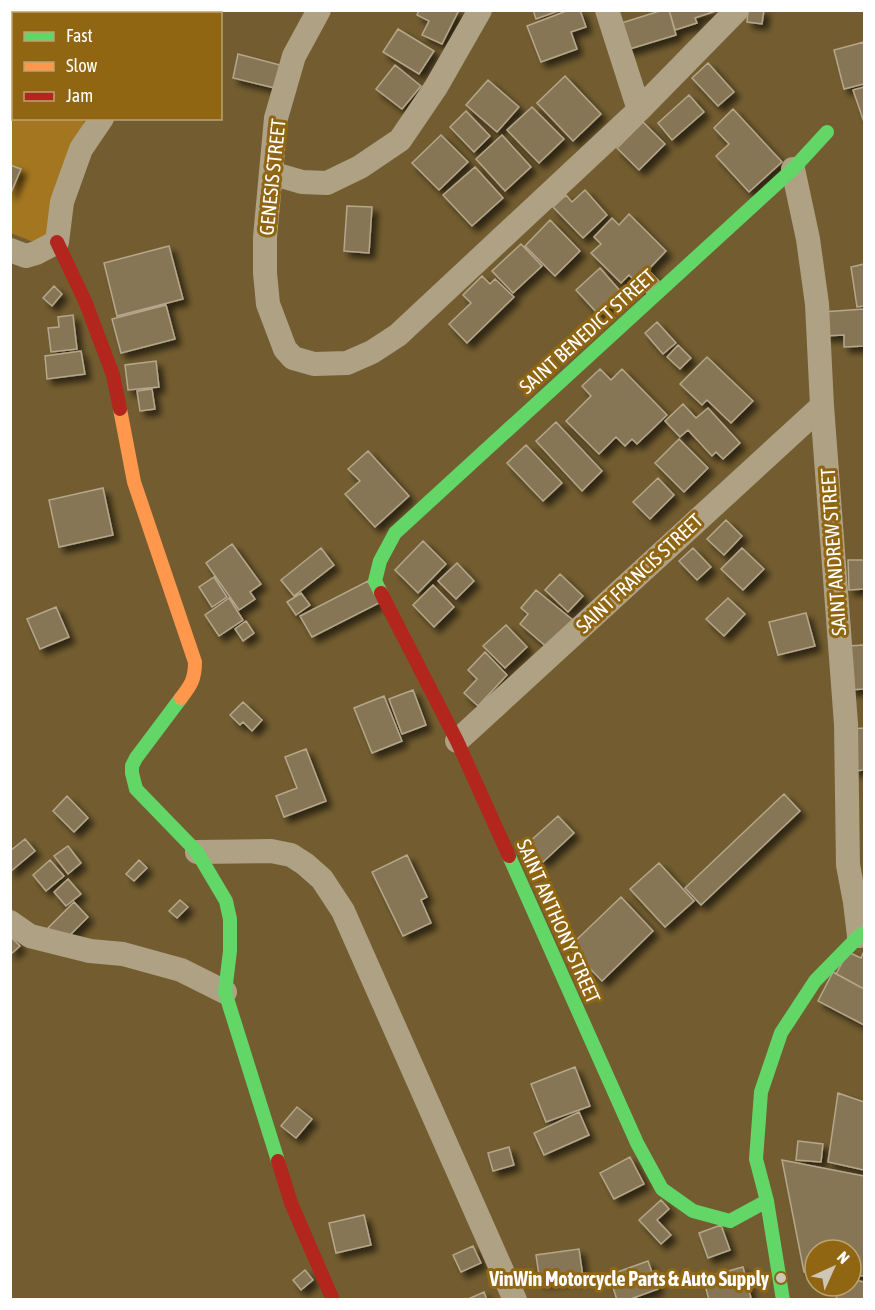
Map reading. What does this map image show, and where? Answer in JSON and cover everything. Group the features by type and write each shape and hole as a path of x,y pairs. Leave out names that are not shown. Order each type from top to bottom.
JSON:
{"street":[{"name":"GENESIS STREET","path":"319,10 294,56 276,118 265,237 268,304 285,349 293,358 314,364 347,363 372,352 398,334 639,110"},
{"path":"271,173 302,182 327,183 360,167 400,140 436,87 480,10"},
{"path":"607,10 639,110 737,10"},
{"path":"101,120 81,149 62,202 57,242 85,301 113,375 134,482 195,662 195,674 189,687 136,758 132,766 132,773 136,789 197,852 226,901 230,919 230,951 225,992 291,1203 333,1299"},
{"name":"SAINT BENEDICT STREET","path":"380,561 395,533 793,170 827,132"},
{"name":"SAINT ANDREW STREET","path":"793,170 808,239 817,304 822,406 846,724 848,865 862,934"},
{"path":"10,250 26,256 57,242"},
{"name":"SAINT FRANCIS STREET","path":"457,741 822,406"},
{"name":"SAINT ANTHONY STREET","path":"380,561 375,581 457,741 637,1143 662,1189 693,1211 730,1221 767,1201"},
{"path":"197,852 271,851 291,855 322,879 343,911 515,1299"},
{"path":"10,922 30,936 90,951 123,954 181,970 225,992"},
{"path":"783,1299 767,1201 756,1159 761,1092 781,1033 815,981 862,934"}],"shaded area":[{"path":"10,11 165,11 12,12 12,120 85,120 43,246 11,233"}],"building":[{"path":"419,10 459,10 442,44 422,35 429,21 417,15"},
{"path":"533,10 561,10 536,19"},
{"path":"569,10 580,10 586,27 571,32 577,49 541,62 527,26"},
{"path":"669,10 676,35 623,51 615,25"},
{"path":"669,10 719,10 695,18 697,23 675,30"},
{"path":"748,10 764,10 762,24 747,22"},
{"path":"398,29 434,51 419,74 383,52"},
{"path":"864,42 864,84 844,89 834,50"},
{"path":"238,54 280,65 275,88 233,78"},
{"path":"708,63 734,92 718,106 692,78"},
{"path":"395,65 421,86 402,109 376,89"},
{"path":"565,76 601,114 573,141 537,103"},
{"path":"488,80 519,107 497,132 466,105"},
{"path":"864,87 864,122 853,90"},
{"path":"689,95 704,112 672,140 658,123"},
{"path":"532,107 564,139 539,163 507,130"},
{"path":"733,109 782,162 749,192 716,156 729,144 714,128"},
{"path":"466,111 490,136 474,152 450,127"},
{"path":"643,122 665,144 639,170 617,148"},
{"path":"441,135 468,162 439,190 412,163"},
{"path":"502,135 531,167 505,191 476,159"},
{"path":"10,165 21,169 10,195"},
{"path":"475,167 503,198 472,226 443,195"},
{"path":"585,190 607,215 583,238 553,207 566,195 572,202"},
{"path":"347,206 372,207 369,253 344,251"},
{"path":"629,214 666,251 648,270 659,281 647,293 629,275 621,283 591,253 601,244 594,237 612,218 619,225"},
{"path":"550,220 580,251 555,276 525,246"},
{"path":"521,244 542,266 513,293 492,271"},
{"path":"169,246 183,299 117,316 104,263"},
{"path":"864,264 864,306 857,307 851,267"},
{"path":"600,268 622,293 598,314 576,290"},
{"path":"482,276 490,284 495,279 514,297 467,343 449,324 471,303 463,295"},
{"path":"54,286 62,294 52,306 43,298"},
{"path":"166,305 175,339 121,353 112,319"},
{"path":"864,309 864,346 844,347 844,335 824,336 822,312"},
{"path":"73,315 77,349 51,352 48,328 59,327 58,317"},
{"path":"657,322 676,343 663,354 645,333"},
{"path":"678,345 691,358 680,369 667,357"},
{"path":"81,351 85,374 47,379 45,356"},
{"path":"707,357 753,401 731,423 707,400 702,405 680,384"},
{"path":"156,361 159,387 128,390 125,365"},
{"path":"600,369 611,380 622,369 667,415 637,444 632,439 625,446 616,437 599,454 566,421 591,396 582,386"},
{"path":"152,389 155,409 140,411 137,391"},
{"path":"683,404 696,418 708,408 740,443 723,459 716,452 712,456 688,430 680,437 665,421"},
{"path":"556,422 602,471 582,491 536,441"},
{"path":"679,439 708,468 684,492 655,463"},
{"path":"526,445 562,483 543,501 507,463"},
{"path":"368,451 409,496 375,527 345,494 360,481 348,469"},
{"path":"658,478 674,495 650,519 633,502"},
{"path":"103,488 113,535 59,547 49,500"},
{"path":"726,520 742,536 724,555 707,539"},
{"path":"423,541 446,564 418,593 395,570"},
{"path":"232,544 261,584 250,592 255,599 239,610 206,563"},
{"path":"321,548 334,565 294,596 281,580"},
{"path":"693,548 711,567 697,580 679,561"},
{"path":"742,548 764,569 743,590 721,569"},
{"path":"848,560 864,560 864,589 849,590"},
{"path":"457,563 474,581 456,599 438,581"},
{"path":"560,574 583,596 568,612 545,590"},
{"path":"214,577 227,597 212,607 199,587"},
{"path":"368,581 379,603 312,637 300,616"},
{"path":"433,585 454,607 434,627 413,605"},
{"path":"536,590 573,620 549,649 520,624 528,614 521,608"},
{"path":"301,593 310,605 296,615 287,602"},
{"path":"229,598 243,620 219,636 205,615"},
{"path":"728,598 745,614 724,636 706,619"},
{"path":"56,607 69,637 40,649 27,619"},
{"path":"806,613 815,646 778,655 769,622"},
{"path":"246,621 254,633 243,641 235,629"},
{"path":"506,625 527,647 505,668 483,646"},
{"path":"864,645 864,689 849,690 847,646"},
{"path":"485,652 507,675 478,706 464,693 477,679 468,670"},
{"path":"413,690 426,725 402,734 389,699"},
{"path":"384,696 402,741 372,753 354,708"},
{"path":"243,702 262,720 252,731 243,722 240,725 230,715"},
{"path":"864,728 864,770 853,771 850,729"},
{"path":"306,749 326,801 284,817 276,796 297,788 285,757"},
{"path":"784,794 800,811 701,905 685,888"},
{"path":"67,796 88,818 74,832 53,811"},
{"path":"558,816 574,833 543,862 527,844"},
{"path":"25,839 35,851 10,872 10,851"},
{"path":"68,846 81,863 68,874 54,856"},
{"path":"407,855 427,897 421,900 431,923 403,936 372,872"},
{"path":"50,860 64,876 46,891 33,875"},
{"path":"139,860 147,868 134,881 126,874"},
{"path":"659,863 694,901 665,927 630,889"},
{"path":"68,879 81,894 66,906 54,892"},
{"path":"621,897 653,931 602,981 569,947"},
{"path":"180,900 188,907 177,918 169,911"},
{"path":"74,902 88,917 63,942 48,928"},
{"path":"12,938 20,946 11,954 10,939"},
{"path":"864,951 864,989 836,974 848,952 861,958"},
{"path":"833,972 864,989 864,1025 818,1001"},
{"path":"575,1067 590,1106 546,1122 531,1084"},
{"path":"838,1093 864,1102 864,1170 828,1162"},
{"path":"297,1107 312,1119 296,1138 281,1126"},
{"path":"579,1112 589,1135 544,1155 534,1133"},
{"path":"798,1141 823,1144 821,1162 796,1160"},
{"path":"509,1147 514,1165 493,1171 488,1153"},
{"path":"630,1157 644,1184 614,1199 600,1173"},
{"path":"782,1160 864,1176 864,1276 863,1238 803,1238 803,1267"},
{"path":"661,1200 669,1209 657,1220 671,1235 661,1244 639,1220"},
{"path":"364,1215 371,1245 336,1253 329,1223"},
{"path":"721,1225 730,1250 708,1258 699,1233"},
{"path":"473,1246 481,1263 461,1272 453,1255"},
{"path":"579,1249 583,1277 540,1282 536,1255"},
{"path":"648,1261 658,1289 628,1300 617,1300 609,1275"},
{"path":"743,1267 751,1298 709,1300 703,1278"},
{"path":"305,1270 313,1280 301,1290 293,1280"},
{"path":"864,1282 864,1300 836,1300 836,1298 863,1298"},
{"path":"484,1292 487,1300 466,1300"}],"traffic: fast":[{"path":"381,593 375,581 380,561 395,533 793,169 827,132"},
{"path":"181,698 136,758 132,766 132,773 136,789 197,852 226,901 230,919 230,951 225,992 278,1161"},
{"path":"509,856 637,1143 662,1189 693,1211 730,1221 767,1201"},
{"path":"783,1300 767,1201 756,1159 761,1092 781,1033 815,981 864,933"}],"traffic: slow":[{"path":"120,409 134,482 195,662 192,682 181,698"}],"traffic: jam":[{"path":"57,242 85,301 113,375 120,409"},
{"path":"381,593 457,741 509,856"},
{"path":"278,1161 291,1203 333,1300"}],"place":[{"name":"VinWin Motorcycle Parts & Auto Supply","path":"781,1278"}]}
